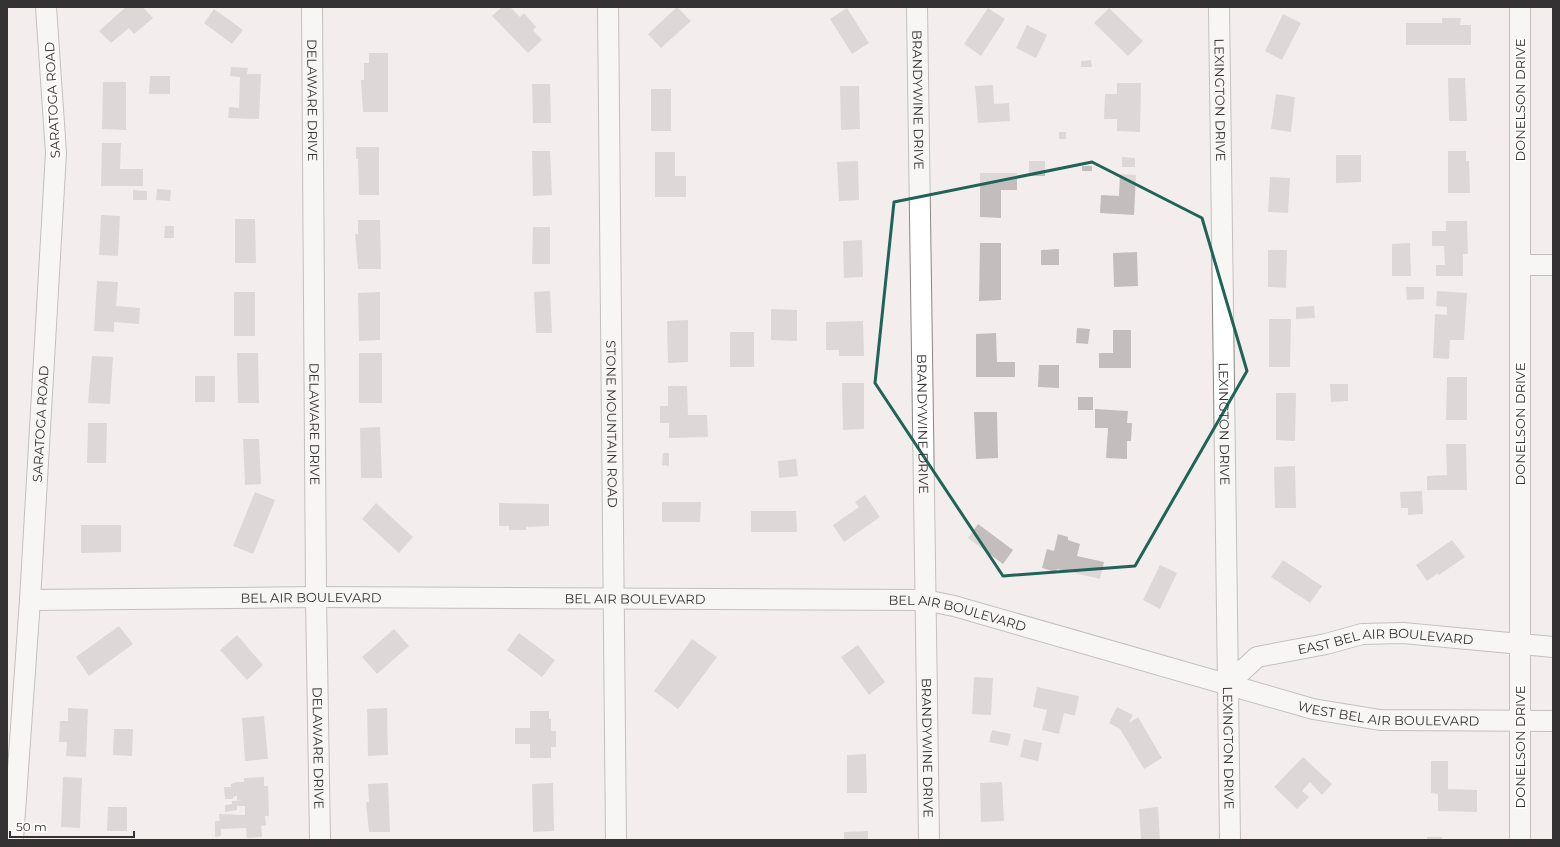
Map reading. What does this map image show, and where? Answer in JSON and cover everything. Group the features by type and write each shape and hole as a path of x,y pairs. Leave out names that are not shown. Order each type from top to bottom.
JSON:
{"street":[{"name":"SARATOGA ROAD","path":"13,840 30,600 56,153 46,7"},
{"name":"DELAWARE DRIVE","path":"312,7 316,597 320,840"},
{"name":"STONE MOUNTAIN ROAD","path":"608,7 616,840"},
{"name":"BRANDYWINE DRIVE","path":"917,7 929,840"},
{"name":"LEXINGTON DRIVE","path":"1219,7 1230,840"},
{"name":"DONELSON DRIVE","path":"1520,7 1520,840"},
{"path":"1520,265 1553,265"},
{"name":"BEL AIR BOULEVARD","path":"30,600 316,597 925,600 954,606 1228,684"},
{"name":"EAST BEL AIR BOULEVARD","path":"1228,684 1257,657 1362,634 1403,633 1553,647"},
{"name":"WEST BEL AIR BOULEVARD","path":"1228,684 1256,694 1313,709 1380,720 1553,721"}],"highlighted area":[{"path":"1092,162 1202,218 1247,371 1135,566 1003,576 875,383 894,202"}],"building":[{"path":"126,7 143,7 153,18 134,34 129,28 111,43 99,31"},
{"path":"502,7 510,7 520,17 524,13 536,27 533,30 542,40 528,53 492,16"},
{"path":"677,7 691,21 661,48 648,34"},
{"path":"847,8 869,43 852,54 830,19"},
{"path":"988,8 1005,19 981,56 964,44"},
{"path":"1109,8 1143,41 1128,56 1094,23"},
{"path":"214,9 243,30 232,44 204,23"},
{"path":"1283,14 1301,23 1282,60 1265,51"},
{"path":"1442,18 1461,18 1460,25 1471,25 1471,45 1406,45 1406,23 1442,23"},
{"path":"1027,25 1047,35 1036,58 1016,48"},
{"path":"369,53 388,53 388,112 363,112 361,80 364,80 364,63 369,63"},
{"path":"1091,60 1092,67 1081,67 1081,61"},
{"path":"231,67 248,68 247,74 261,74 259,119 228,118 229,107 239,108 240,77 230,76"},
{"path":"150,76 170,76 170,94 149,94"},
{"path":"1448,78 1465,78 1467,121 1449,121"},
{"path":"103,82 126,82 126,130 102,129"},
{"path":"1117,83 1141,83 1140,132 1117,131 1117,119 1104,119 1105,94 1117,94"},
{"path":"532,84 550,84 551,123 533,123"},
{"path":"993,85 994,104 1009,103 1010,121 978,123 975,86"},
{"path":"840,86 859,86 860,129 841,130"},
{"path":"651,89 671,89 671,131 651,131"},
{"path":"1276,94 1295,97 1291,132 1271,129"},
{"path":"1059,132 1066,132 1066,139 1059,139"},
{"path":"102,143 121,143 120,169 143,169 143,186 101,186"},
{"path":"356,147 379,147 379,195 359,195 358,159 356,159"},
{"path":"532,151 550,151 552,195 533,196"},
{"path":"1448,151 1466,151 1466,161 1469,161 1470,193 1448,193"},
{"path":"655,152 675,152 675,176 686,176 686,197 655,197"},
{"path":"1336,155 1361,155 1361,182 1336,183"},
{"path":"1122,157 1135,158 1135,167 1122,167"},
{"path":"858,161 859,200 839,201 837,162"},
{"path":"1029,161 1045,161 1045,176 1029,176"},
{"path":"1082,166 1092,166 1092,171 1082,171"},
{"path":"980,173 1017,173 1017,190 1001,190 1001,218 980,217"},
{"path":"1120,174 1136,175 1134,215 1100,213 1101,195 1119,196"},
{"path":"1270,177 1290,178 1288,213 1268,212"},
{"path":"157,189 171,190 170,201 156,200"},
{"path":"133,190 147,191 147,200 133,200"},
{"path":"101,215 120,216 118,256 99,255"},
{"path":"235,219 255,219 256,263 235,263"},
{"path":"358,220 380,220 381,269 358,269 355,234 358,234"},
{"path":"1446,221 1467,221 1468,254 1463,254 1463,276 1436,276 1436,265 1445,265 1444,246 1432,246 1432,231 1446,231"},
{"path":"165,226 174,226 174,238 164,238"},
{"path":"533,227 550,227 550,264 532,264"},
{"path":"862,240 863,277 844,278 843,241"},
{"path":"980,243 1001,243 1001,300 979,301"},
{"path":"1410,243 1411,276 1392,276 1392,244"},
{"path":"1059,249 1059,265 1041,265 1041,250"},
{"path":"1268,250 1287,250 1286,288 1268,287"},
{"path":"1137,252 1138,286 1114,287 1113,253"},
{"path":"97,281 118,282 116,306 140,308 139,324 114,322 114,332 94,331"},
{"path":"1406,287 1424,287 1424,299 1407,300"},
{"path":"550,291 552,333 536,333 534,292"},
{"path":"1437,291 1467,293 1464,340 1450,340 1449,359 1433,358 1435,314 1447,315 1447,307 1436,306"},
{"path":"234,292 255,292 255,336 234,336"},
{"path":"380,292 380,340 359,341 358,293"},
{"path":"1314,306 1315,318 1296,319 1296,307"},
{"path":"771,309 797,310 797,341 771,340"},
{"path":"1269,319 1291,319 1290,367 1269,367"},
{"path":"688,320 688,362 668,363 667,321"},
{"path":"863,321 864,356 839,356 839,350 826,350 826,322"},
{"path":"1077,328 1090,329 1088,344 1076,343"},
{"path":"1113,330 1131,330 1131,368 1099,368 1099,353 1113,353"},
{"path":"730,332 754,332 754,367 730,367"},
{"path":"996,333 997,362 1015,362 1015,377 976,377 976,334"},
{"path":"237,353 258,353 259,403 238,403"},
{"path":"359,353 382,353 382,403 359,403"},
{"path":"92,356 113,357 110,404 88,403"},
{"path":"1039,365 1059,365 1059,388 1038,387"},
{"path":"195,376 215,376 215,402 195,402"},
{"path":"1447,377 1467,377 1467,420 1446,420"},
{"path":"842,383 864,383 864,429 843,430"},
{"path":"1330,384 1348,384 1348,401 1331,402"},
{"path":"668,386 687,386 688,415 707,415 708,437 669,438 669,423 660,423 660,406 668,406"},
{"path":"1276,393 1296,393 1295,441 1276,440"},
{"path":"1078,397 1093,397 1093,410 1078,410"},
{"path":"1095,409 1128,411 1127,423 1132,423 1131,441 1127,441 1127,459 1106,458 1108,428 1095,428"},
{"path":"974,412 997,412 998,458 976,459"},
{"path":"88,423 107,423 106,463 87,463"},
{"path":"380,427 382,478 361,478 360,428"},
{"path":"243,439 259,439 261,484 245,485"},
{"path":"1446,444 1466,444 1467,490 1427,490 1427,476 1447,475"},
{"path":"663,453 669,453 669,466 662,465"},
{"path":"796,459 798,476 779,478 778,461"},
{"path":"1295,466 1296,508 1275,508 1274,467"},
{"path":"1422,491 1423,514 1408,515 1408,508 1401,508 1400,492"},
{"path":"255,492 275,500 253,554 233,546"},
{"path":"865,495 880,517 844,542 833,525 859,507 855,502"},
{"path":"662,502 701,502 700,522 662,522"},
{"path":"376,503 413,537 399,553 362,519"},
{"path":"499,503 549,504 549,526 526,527 526,530 509,530 509,526 499,526"},
{"path":"751,511 796,511 797,532 751,532"},
{"path":"978,524 1013,550 1003,564 968,538"},
{"path":"81,525 121,525 121,552 81,553"},
{"path":"1058,534 1068,537 1068,540 1080,544 1077,556 1104,562 1100,579 1057,569 1056,572 1042,568 1047,549 1054,551"},
{"path":"1452,540 1465,557 1439,575 1438,573 1427,581 1416,565"},
{"path":"1283,560 1322,586 1310,603 1271,577"},
{"path":"1160,565 1177,573 1160,609 1143,600"},
{"path":"119,626 133,644 89,676 76,657"},
{"path":"394,629 409,646 377,674 362,657"},
{"path":"519,633 555,660 542,677 507,650"},
{"path":"237,635 263,665 247,680 220,650"},
{"path":"692,639 717,657 678,709 654,691"},
{"path":"858,645 885,682 869,695 841,657"},
{"path":"974,677 993,678 991,715 972,714"},
{"path":"1037,687 1079,696 1075,716 1064,713 1059,734 1042,730 1047,710 1033,707"},
{"path":"1117,707 1133,715 1129,723 1138,717 1162,758 1144,769 1120,729 1109,723"},
{"path":"68,708 88,709 86,757 66,756 67,742 59,742 60,721 68,721"},
{"path":"387,708 388,755 368,756 367,709"},
{"path":"530,711 549,711 551,731 556,731 556,747 551,747 551,758 530,758 530,744 515,744 515,728 530,728"},
{"path":"264,716 268,759 245,761 242,718"},
{"path":"114,729 133,729 132,756 113,755"},
{"path":"992,730 1011,734 1008,746 989,742"},
{"path":"1024,739 1042,743 1038,761 1020,757"},
{"path":"866,754 867,793 847,793 847,755"},
{"path":"1303,757 1332,784 1322,795 1310,782 1302,791 1309,797 1297,809 1274,787"},
{"path":"1431,761 1448,761 1448,789 1477,790 1477,812 1438,811 1438,794 1431,793"},
{"path":"63,777 82,778 80,828 61,827"},
{"path":"264,777 264,786 268,786 269,816 265,816 266,825 261,826 262,837 247,838 246,828 221,829 221,836 215,837 215,821 220,821 219,814 245,815 245,806 237,806 237,810 225,812 225,805 232,804 232,801 245,800 237,800 237,796 233,797 233,799 225,799 224,787 231,787 231,784 237,782 244,782 244,778"},
{"path":"1002,782 1004,821 981,822 980,783"},
{"path":"388,783 390,832 369,832 366,802 369,802 368,784"},
{"path":"553,783 554,831 533,832 532,784"},
{"path":"108,807 127,807 127,831 107,831"},
{"path":"1158,807 1160,840 1141,840 1139,809"},
{"path":"868,831 868,840 844,840 844,832"},
{"path":"1427,837 1442,837 1442,840 1427,840"}]}
